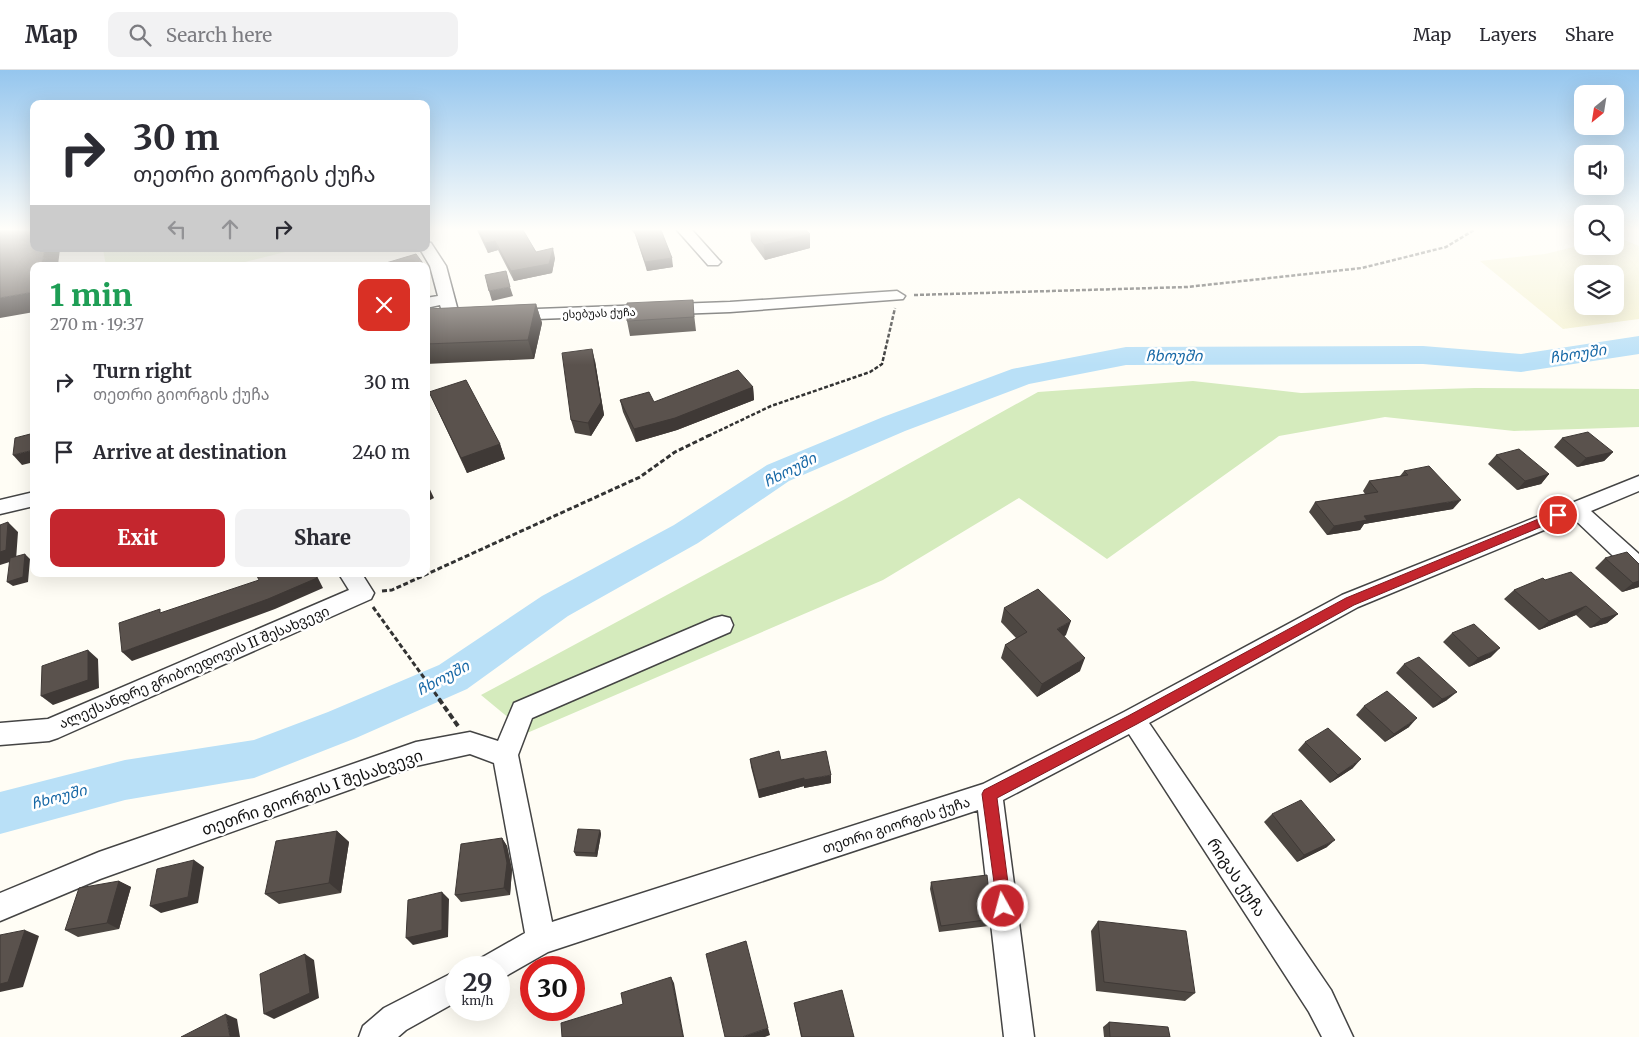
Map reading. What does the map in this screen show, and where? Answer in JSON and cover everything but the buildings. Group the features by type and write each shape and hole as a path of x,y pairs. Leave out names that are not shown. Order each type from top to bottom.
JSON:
{"street":[{"name":"ესებუას ქუჩა","path":"440,275 451,316 593,314 898,296"},
{"path":"430,302 447,299"},
{"name":"თეთრი გიორგის ქუჩა","path":"510,957 541,940 989,794 1133,720 1350,601 1639,483"},
{"path":"0,506 30,500"},
{"path":"1576,508 1639,567"},
{"path":"352,577 363,593"},
{"name":"ალექსანდრე გრიბოედოვის II შესახვევი","path":"0,734 49,730 363,593"},
{"path":"541,940 505,755 523,711 722,625"},
{"name":"რიგას ქუჩა","path":"1133,720 1320,1001 1338,1037"},
{"path":"470,743 505,755"},
{"name":"თეთრი გიორგის I შესახვევი","path":"0,907 99,866 397,760 416,754 470,743"},
{"path":"989,794 1020,1037"},
{"path":"374,1037 396,1019 445,992"}],"path":[{"path":"430,573 640,477 675,452 771,406 870,372 882,364 898,296 1187,287 1296,275"},
{"path":"421,577 392,590 363,593 470,743"}],"shaded area":[{"path":"1497,275 1574,275 1574,315 1624,315 1624,275 1639,275 1639,319 1563,329"}],"green space":[{"path":"1193,381 1301,393 1475,388 1639,389 1639,427 1514,431 1385,417 1279,436 1107,559 1019,498 883,580 527,733 481,695 847,498 1038,392"}],"waterway":[{"name":"ჩხოუში","path":"0,813 125,780 254,759 342,725 453,677 555,606 686,534 778,473 894,424 1022,376 1126,356 1228,354 1423,355 1521,363 1639,345"}],"route":[{"path":"1003,906 989,794 1133,720 1350,601 1558,515"}]}
